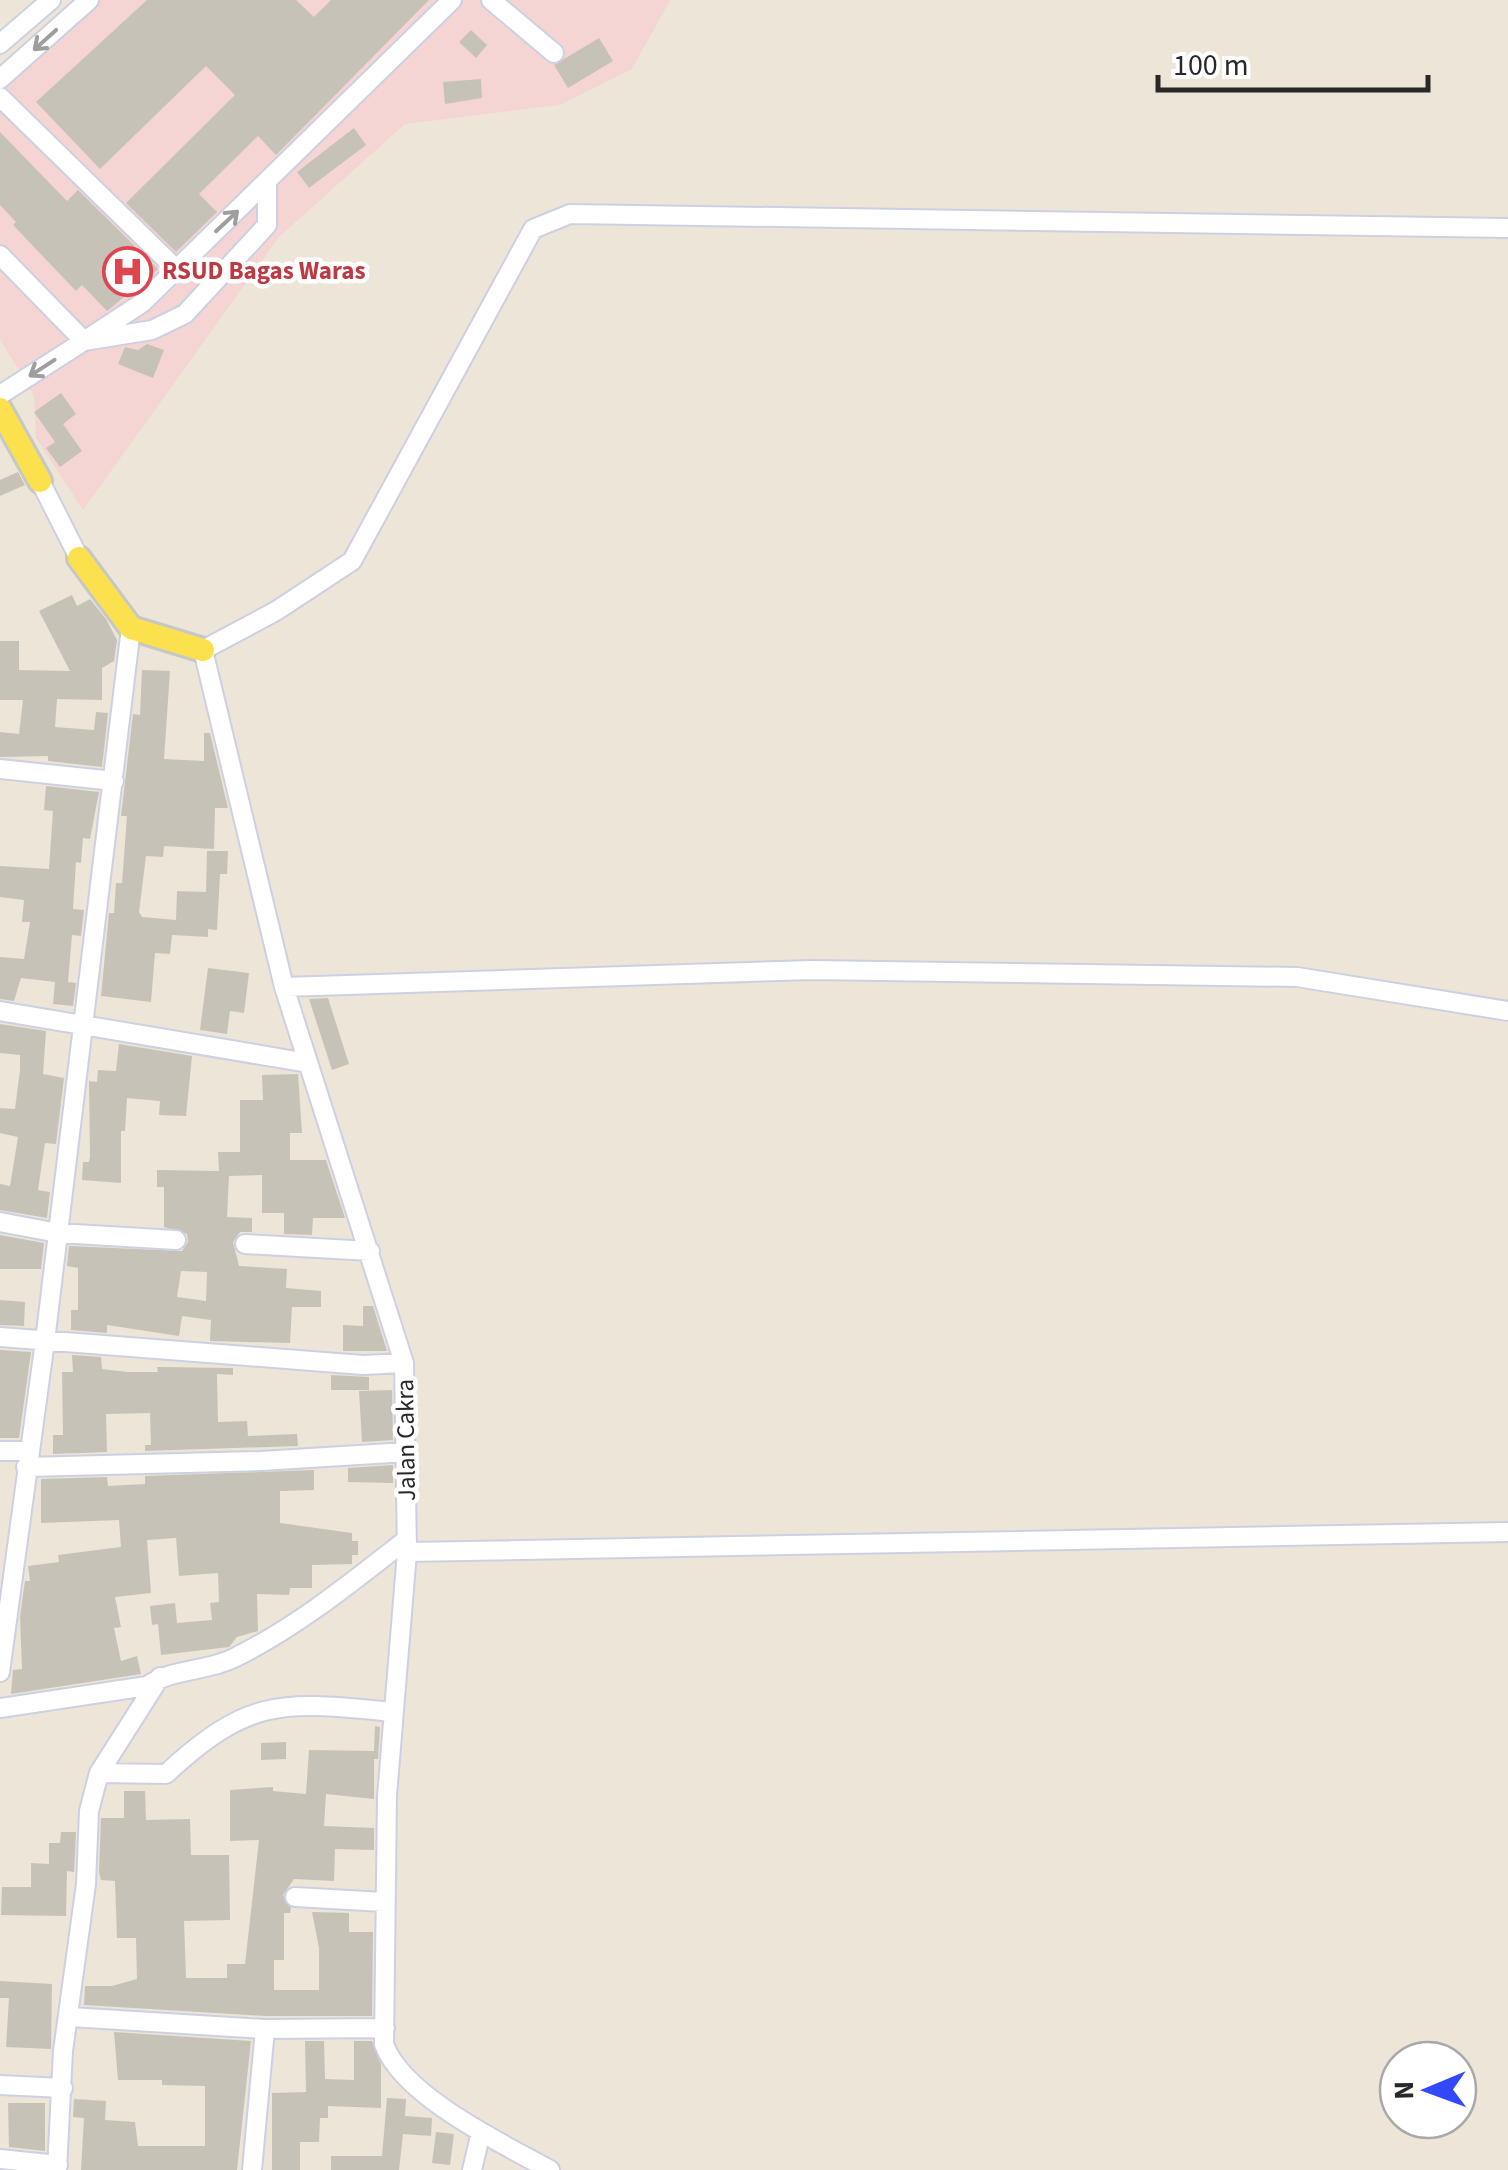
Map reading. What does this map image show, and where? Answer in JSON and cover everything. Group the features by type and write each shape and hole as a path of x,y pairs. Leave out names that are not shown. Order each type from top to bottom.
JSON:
{"main road":[{"path":"0,409 40,481"},
{"path":"79,558 130,628 203,650"}],"street":[{"path":"0,44 51,0"},
{"path":"0,79 90,0"},
{"path":"0,395 142,303 452,0"},
{"path":"491,0 554,52"},
{"path":"0,97 176,269"},
{"path":"84,341 152,330 185,314 267,224 266,185"},
{"path":"203,650 276,610 352,561 533,228 570,214 1508,228"},
{"path":"0,255 84,341"},
{"path":"40,481 79,558"},
{"path":"0,1672 45,1341 130,628"},
{"name":"Jalan Cakra","path":"203,650 284,987 404,1363 407,1546 384,1902 384,2044 399,2072 481,2132 550,2170"},
{"path":"0,770 114,782"},
{"path":"284,987 812,970 1297,978 1508,1011"},
{"path":"0,1011 308,1063"},
{"path":"0,1222 58,1233 176,1240"},
{"path":"245,1244 370,1251"},
{"path":"0,1337 364,1365 404,1363"},
{"path":"0,1451 27,1459 261,1461 407,1452"},
{"path":"0,1708 146,1686 160,1677 229,1661 283,1632 407,1546 1508,1532"},
{"path":"0,2159 58,2167 63,2052 86,1884 89,1811 99,1773 160,1677"},
{"path":"99,1773 166,1774 208,1735 244,1716 277,1708 309,1704 394,1712"},
{"path":"295,1898 384,1902"},
{"path":"70,2018 265,2029 384,2028"},
{"path":"252,2170 265,2029"},
{"path":"0,2085 63,2088"},
{"path":"472,2170 481,2132"}],"shaded area":[{"name":"RSUD Bagas Waras","path":"76,0 670,0 632,69 559,105 405,124 279,237 83,510 36,438 34,396 0,339 0,65"}],"building":[{"path":"147,0 296,0 314,17 331,0 429,0 276,155 258,136 199,194 217,212 176,252 126,203 235,95 206,66 100,169 36,102"},
{"path":"471,30 487,45 476,58 459,42"},
{"path":"599,38 613,61 568,88 554,65"},
{"path":"481,79 482,98 445,104 443,82"},
{"path":"354,128 366,145 309,188 297,172"},
{"path":"0,132 67,201 78,190 158,269 107,311 82,285 76,291 13,225 16,222 0,205"},
{"path":"147,344 164,350 153,378 118,364 125,347 138,350"},
{"path":"61,393 76,414 63,424 82,451 60,467 46,448 55,442 34,412"},
{"path":"18,472 25,485 0,496 0,480"},
{"path":"72,595 77,606 90,599 117,640 114,661 102,668 102,700 57,699 55,727 94,730 96,712 108,713 102,767 48,761 48,756 0,757 0,732 19,734 23,700 0,700 0,641 19,641 19,670 70,671 39,611"},
{"path":"142,670 170,671 164,759 204,761 204,733 210,733 228,808 215,808 214,849 164,846 163,857 146,856 139,912 142,917 176,920 177,891 206,892 207,851 228,851 227,874 220,874 217,930 208,929 208,937 172,935 170,954 155,953 151,1002 101,996 109,913 114,913 116,883 122,883 127,816 121,816 133,714 140,715"},
{"path":"46,786 99,792 90,839 83,838 81,863 76,862 73,909 84,910 81,936 72,935 68,982 76,983 73,1006 53,1004 55,982 21,978 14,1001 0,999 0,957 24,959 30,922 22,922 24,900 0,897 0,866 49,869 53,811 44,810"},
{"path":"208,968 249,973 244,1013 230,1011 227,1034 200,1030"},
{"path":"328,998 349,1064 332,1070 309,999"},
{"path":"0,1024 46,1031 43,1074 64,1078 56,1144 45,1143 38,1190 50,1192 47,1218 0,1210 0,1184 10,1186 18,1137 0,1133 0,1108 15,1109 20,1055 0,1053"},
{"path":"119,1044 192,1056 186,1116 159,1115 160,1101 127,1098 125,1131 121,1131 121,1183 82,1180 83,1162 89,1162 90,1156 89,1081 97,1082 98,1070 116,1071"},
{"path":"298,1074 302,1133 290,1133 290,1160 326,1160 345,1218 313,1218 312,1235 284,1234 284,1213 262,1213 262,1175 229,1176 227,1217 252,1218 252,1232 240,1232 233,1242 239,1266 287,1269 286,1288 321,1291 321,1307 292,1307 290,1343 210,1341 211,1320 182,1316 179,1336 107,1325 107,1333 71,1330 71,1310 78,1310 78,1268 67,1266 69,1246 182,1251 188,1242 187,1234 164,1227 164,1187 157,1187 157,1170 219,1171 218,1152 240,1152 240,1100 263,1100 262,1075","holes":["181,1271 207,1272 206,1301 177,1297"]},
{"path":"0,1235 44,1243 41,1269 0,1269"},
{"path":"0,1300 25,1302 24,1326 0,1325"},
{"path":"363,1306 373,1306 387,1351 343,1351 343,1325 363,1326"},
{"path":"0,1350 31,1352 19,1438 0,1438"},
{"path":"72,1355 101,1357 102,1369 127,1372 158,1372 157,1367 233,1368 233,1375 217,1374 218,1422 247,1421 248,1436 297,1434 298,1446 145,1451 145,1445 151,1445 150,1413 106,1414 107,1452 53,1454 53,1435 63,1435 62,1372 73,1372"},
{"path":"331,1375 369,1377 369,1390 331,1390"},
{"path":"392,1390 393,1440 362,1442 359,1391"},
{"path":"393,1465 393,1483 348,1482 348,1468"},
{"path":"314,1470 314,1490 280,1491 280,1523 352,1533 352,1541 358,1541 358,1555 352,1555 352,1564 312,1565 312,1588 290,1588 289,1595 257,1594 258,1631 237,1637 229,1647 161,1655 158,1624 152,1625 150,1606 175,1603 177,1623 212,1620 210,1603 219,1602 218,1573 179,1576 176,1538 147,1540 151,1593 115,1597 121,1627 114,1628 121,1661 137,1656 141,1674 11,1694 13,1670 22,1669 20,1617 25,1581 30,1581 28,1566 59,1562 58,1555 121,1547 119,1520 41,1523 41,1479 107,1477 108,1486 145,1484 145,1476"},
{"path":"375,1726 380,1727 378,1759 374,1759 374,1799 326,1794 324,1826 374,1828 374,1850 335,1849 334,1881 294,1879 283,1895 291,1908 290,1913 284,1913 284,1960 274,1960 274,1990 319,1990 319,1948 312,1912 349,1913 349,1932 373,1932 372,2016 265,2016 84,2005 85,1986 112,1986 137,1979 136,1938 117,1938 115,1881 101,1880 99,1872 101,1818 124,1818 124,1791 145,1791 146,1820 190,1819 191,1855 229,1855 230,1920 184,1921 186,1978 227,1978 227,1964 245,1964 259,1840 230,1841 230,1790 273,1787 273,1791 306,1794 309,1750 374,1751"},
{"path":"286,1742 286,1759 261,1760 261,1743"},
{"path":"61,1832 76,1832 74,1872 67,1871 66,1916 1,1915 2,1887 31,1887 31,1863 49,1864 49,1843 60,1843"},
{"path":"0,1981 52,1984 51,2049 6,2047 9,1998 0,1998"},
{"path":"114,2032 251,2041 237,2170 81,2170 84,2118 73,2117 74,2099 106,2101 105,2120 135,2122 138,2146 205,2146 205,2086 162,2085 162,2080 118,2080"},
{"path":"305,2041 324,2041 325,2079 354,2080 354,2041 372,2041 381,2064 381,2108 328,2106 328,2118 320,2118 319,2142 300,2142 300,2170 272,2170 272,2093 306,2092"},
{"path":"387,2098 406,2099 405,2116 432,2118 431,2136 403,2134 399,2170 331,2170 331,2156 382,2156"},
{"path":"8,2103 45,2103 45,2151 9,2147"},
{"path":"436,2132 454,2134 450,2165 432,2163"}],"place":[{"name":"RSUD Bagas Waras","path":"127,271"}]}
